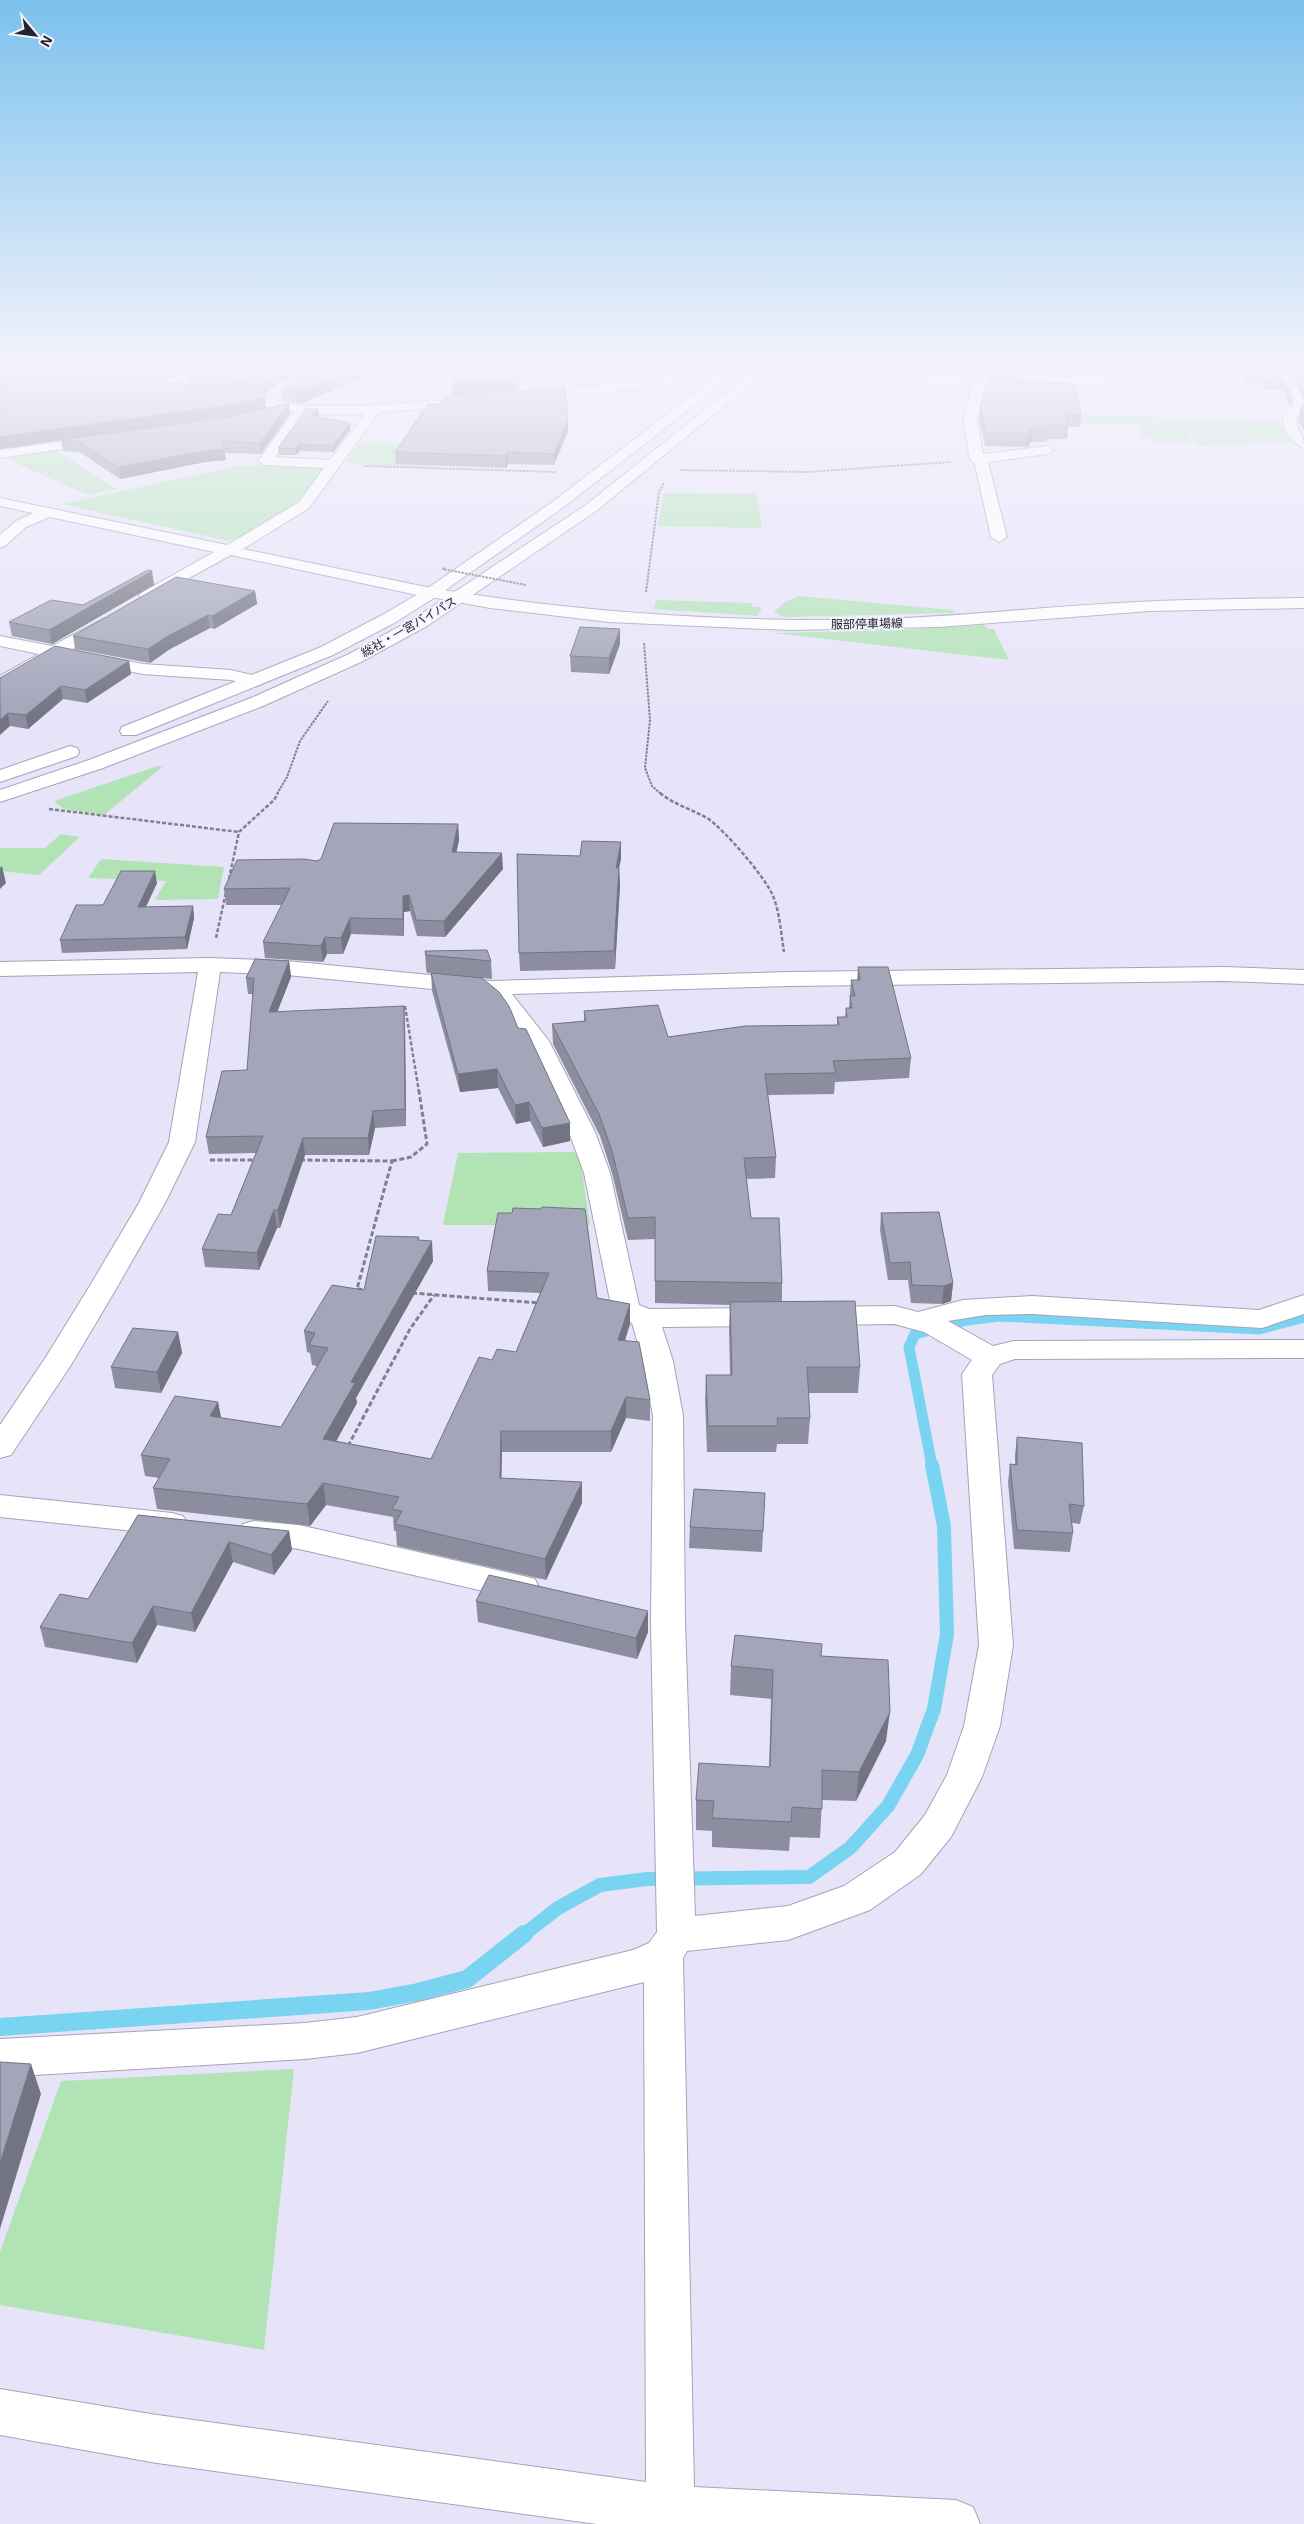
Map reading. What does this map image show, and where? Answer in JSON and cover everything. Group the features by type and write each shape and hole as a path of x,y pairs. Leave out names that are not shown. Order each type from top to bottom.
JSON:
{"main road":[{"path":"131,608 146,600 147,596 230,550 304,505 320,484"},
{"name":"総社・一宮バイパス","path":"114,737 327,651 390,618 431,593 585,484"},
{"name":"総社・一宮バイパス","path":"6,794 189,729 319,675 421,622 459,598 590,508 620,484"},
{"path":"986,484 998,537"},
{"name":"服部停車場線","path":"0,502 431,593 530,608 642,620 768,624 910,623 1149,606 1304,603"},
{"path":"0,543 22,524 51,512"},
{"path":"0,683 116,617"},
{"path":"0,641 143,670 232,675 254,681"},
{"path":"0,776 86,747"},
{"path":"0,969 210,965 287,968 402,981 491,988 789,979 1225,974 1304,977"},
{"path":"0,1448 56,1365 102,1289 152,1203 182,1142 210,965"},
{"path":"491,988 509,1004 537,1041 582,1132 597,1173 626,1310 645,1318 895,1315 932,1327 990,1357"},
{"path":"932,1327 933,1315 968,1308 1018,1304 1247,1319 1262,1319 1304,1304"},
{"path":"645,1318 658,1361 668,1416 653,1618 675,1881 669,1945 672,2517"},
{"path":"0,2058 305,2040 357,2035 639,1966 669,1945 788,1923 857,1898 908,1863 938,1826 964,1778 982,1726 996,1645 977,1374 990,1357 1014,1350 1304,1349"},
{"path":"0,1506 299,1537 552,1595"},
{"path":"0,2412 157,2439 672,2517 956,2524"}],"path":[{"path":"659,492 642,620 650,720 644,768 652,786 666,798 707,818 723,830 773,895 789,979"},
{"path":"445,568 443,569 526,585"},
{"path":"229,880 239,832 274,800 287,777 300,742 333,695 336,685 319,675"},
{"path":"6,794 64,812 239,832"},
{"path":"210,965 226,889"},
{"path":"293,1160 392,1161 411,1157 427,1144 402,981"},
{"path":"173,1160 263,1160"},
{"path":"376,1290 357,1289 392,1161"},
{"path":"405,1293 549,1304"},
{"path":"345,1450 410,1329 434,1295"}],"green space":[{"path":"63,484 109,484 117,489 88,495"},
{"path":"156,484 312,484 293,507 241,538 236,537 229,541 62,504"},
{"path":"664,493 756,494 762,528 658,526"},
{"path":"798,596 953,610 955,613 784,617 774,612 785,602"},
{"path":"656,600 752,603 752,607 762,607 758,616 654,609"},
{"path":"984,625 988,629 994,629 1009,660 773,633 899,630"},
{"path":"158,766 162,767 104,815 64,809 54,801"},
{"path":"61,834 80,837 39,875 0,871 0,848 45,848"},
{"path":"101,859 224,867 218,899 155,900 166,881 88,878"},
{"path":"579,1152 590,1225 443,1225 458,1153"},
{"path":"294,2069 264,2350 0,2305 0,2252 61,2081"}],"building":[{"path":"148,570 152,571 49,630 9,622 51,600 83,605"},
{"path":"176,577 255,591 212,616 208,615 168,636 148,649 73,636"},
{"path":"580,627 620,629 609,658 570,656"},
{"path":"55,646 129,661 85,690 61,686 26,715 8,713 0,720 0,678"},
{"path":"334,823 458,824 452,852 502,853 444,921 416,920 409,895 403,896 403,919 350,918 341,938 325,937 321,946 263,942 290,888 224,889 237,860 304,859 317,861 321,859"},
{"path":"582,841 621,842 616,868 619,868 614,951 519,953 517,854 580,856"},
{"path":"121,871 155,871 138,907 193,906 185,937 60,940 76,905 103,905"},
{"path":"487,950 491,961 426,955 425,951"},
{"path":"255,959 289,961 269,1012 404,1006 405,1109 373,1111 368,1138 303,1138 278,1210 274,1210 257,1253 202,1249 218,1214 231,1215 263,1136 206,1137 222,1071 247,1070 254,978 246,978"},
{"path":"858,967 888,967 911,1058 833,1061 836,1073 765,1074 776,1157 744,1158 751,1218 779,1218 782,1283 655,1281 655,1217 628,1218 612,1151 599,1114 552,1024 586,1021 584,1011 658,1005 668,1037 745,1026 839,1025 837,1017 847,1017 846,1008 852,1008 850,996 855,996 851,980 860,980"},
{"path":"431,973 482,978 499,992 509,1006 518,1028 526,1029 570,1123 542,1128 529,1102 515,1105 497,1069 458,1074"},
{"path":"542,1207 585,1209 597,1298 630,1304 618,1340 639,1342 650,1400 626,1397 611,1431 501,1431 500,1478 582,1482 545,1559 395,1524 402,1511 392,1509 399,1497 323,1483 307,1504 153,1488 170,1459 141,1455 175,1396 218,1402 210,1416 281,1427 328,1348 309,1345 315,1333 304,1331 332,1285 364,1290 376,1236 419,1237 418,1240 432,1241 351,1382 355,1383 323,1439 431,1459 479,1357 492,1360 497,1349 516,1352 549,1273 487,1271 498,1213 512,1213 513,1208 541,1209"},
{"path":"939,1212 953,1283 944,1286 912,1285 910,1262 890,1263 881,1213"},
{"path":"855,1301 860,1367 807,1367 810,1418 777,1418 778,1426 708,1426 706,1375 732,1375 730,1302"},
{"path":"133,1328 178,1332 157,1372 111,1367"},
{"path":"1017,1437 1082,1443 1084,1506 1069,1504 1073,1533 1017,1530 1010,1464 1017,1465"},
{"path":"694,1489 765,1493 763,1531 690,1527"},
{"path":"138,1515 289,1531 271,1555 229,1542 191,1613 153,1606 132,1643 40,1627 60,1594 88,1599"},
{"path":"489,1575 648,1611 636,1638 476,1601"},
{"path":"735,1635 822,1644 821,1656 888,1660 890,1712 859,1772 822,1770 822,1809 792,1807 791,1822 712,1818 714,1801 696,1800 699,1763 770,1767 773,1670 731,1666"},
{"path":"0,2062 31,2064 0,2163"}],"waterway":[{"path":"932,1466 909,1347 915,1334 967,1320 1000,1316 1259,1329 1304,1317"},
{"path":"522,1936 558,1908 600,1885 647,1879 809,1877 850,1848 888,1806 917,1755 934,1709 947,1634 944,1526 932,1465"},
{"path":"0,2027 369,2001 418,1992 467,1979 524,1934"}]}
